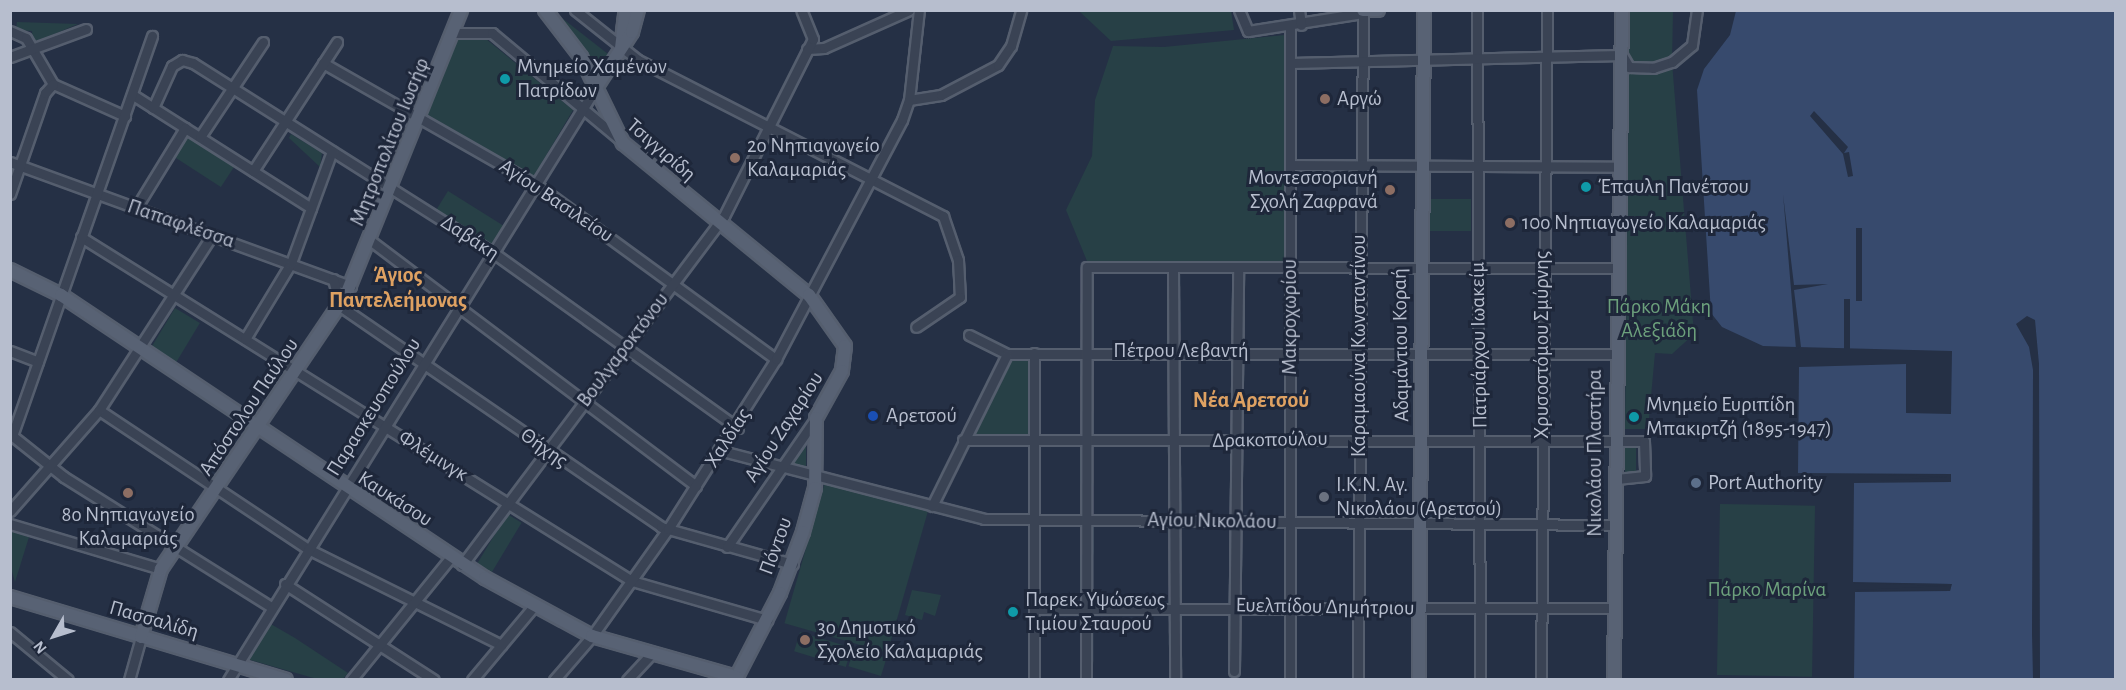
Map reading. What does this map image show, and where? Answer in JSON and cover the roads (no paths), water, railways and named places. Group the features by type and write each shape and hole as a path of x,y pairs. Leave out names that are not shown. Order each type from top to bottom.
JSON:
{"main road":[{"name":"Μητροπολίτου Ιωσήφ","path":"351,286 372,241 461,10"},
{"path":"544,10 577,51 623,143"},
{"path":"621,49 626,10"},
{"name":"Παρασκευοπούλου","path":"596,89 621,49 638,10"},
{"path":"1363,12 1378,10"},
{"name":"Αδαμάντιου Κοραή","path":"1419,680 1419,525 1422,440 1420,167 1424,10"},
{"name":"Νικολάου Πλαστήρα","path":"1614,680 1614,354 1621,167 1622,10"},
{"name":"Τσιγγιρίδη","path":"623,143 808,296"},
{"name":"Καυκάσου","path":"10,270 61,295 257,430 462,565 592,636 737,679"},
{"name":"Απόστολου Παύλου","path":"160,569 299,370 351,286"},
{"name":"Αγίου Ζαχαρίου","path":"808,296 835,327 846,351 841,375 816,418"},
{"name":"Πόντου","path":"737,679 792,564 814,477 816,418"},
{"path":"141,637 160,569"},
{"name":"Πασσαλίδη","path":"10,597 236,663 286,680"}],"street":[{"path":"575,10 621,49 943,216 958,260 958,302 915,327"},
{"path":"801,10 812,36 807,49 824,48 909,10"},
{"name":"Χαλδίας","path":"560,678 632,581 738,428 776,359 873,178 909,100 918,10"},
{"path":"909,100 941,95 998,64 1011,46 1021,10"},
{"path":"1239,10 1248,31 1301,25 1363,12"},
{"path":"1299,10 1301,25"},
{"name":"Πατριάρχου Ιωακείμ","path":"1477,10 1481,525 1479,680"},
{"name":"Χρυσοστόμου Σμύρνης","path":"1541,680 1542,168 1547,10"},
{"path":"1291,63 1424,63 1622,55 1629,67 1672,62 1692,45 1697,10"},
{"name":"Καραμαούνα Κωνσταντίνου","path":"1358,680 1358,270 1363,12"},
{"name":"Μακροχωρίου","path":"1290,26 1291,522 1288,609 1290,680"},
{"path":"10,57 86,29"},
{"path":"10,31 24,35 54,84 125,116"},
{"name":"Τσιγγιρίδη","path":"454,33 489,31 623,143"},
{"path":"152,36 11,435 48,464 270,606"},
{"path":"200,137 263,42"},
{"path":"253,171 337,42"},
{"name":"Βουλγαροκτόνου","path":"462,565 719,224 807,49"},
{"name":"Δαβάκη","path":"153,108 172,66 182,60 193,63 495,254 626,345 738,428"},
{"name":"Αγίου Βασιλείου","path":"323,63 420,116 537,185 776,359"},
{"path":"10,194 45,93 54,84"},
{"name":"Παρασκευοπούλου","path":"228,680 270,606 495,254 596,89"},
{"path":"133,95 311,208"},
{"path":"136,208 185,128"},
{"path":"245,339 291,263 332,151"},
{"name":"Παπαφλέσσα","path":"10,162 351,286"},
{"path":"1291,165 1477,169 1621,167"},
{"path":"10,511 48,464 99,410 212,235"},
{"name":"Φλέμινγκ","path":"81,237 299,370 632,581 766,620"},
{"path":"372,241 696,486"},
{"path":"1086,680 1089,351 1087,267 1290,270 1618,268"},
{"path":"1173,267 1175,680"},
{"path":"1234,671 1234,440 1238,269"},
{"path":"333,279 340,306"},
{"name":"Θήχης","path":"340,306 548,451 668,529 792,564"},
{"name":"Πέτρου Λεβαντή","path":"969,335 1007,354 1236,350 1614,354"},
{"path":"10,351 38,362"},
{"path":"1034,353 1036,522 1034,680"},
{"path":"932,506 1007,354"},
{"path":"99,410 308,549 501,645"},
{"name":"Αγίου Ζαχαρίου","path":"727,547 816,418"},
{"name":"Δρακοπούλου","path":"963,440 1174,442 1542,438 1644,441 1647,473 1614,479"},
{"name":"Αγίου Νικολάου","path":"722,451 814,477 984,519 1036,522 1088,520 1419,525 1614,525"},
{"path":"10,524 160,569"},
{"path":"351,680 450,558"},
{"path":"285,584 434,680"},
{"path":"472,680 535,605"},
{"name":"Ευελπίδου Δημήτριου","path":"1036,609 1174,605 1358,610 1614,608"},
{"path":"10,632 68,680"},
{"path":"129,680 141,637"},
{"path":"627,680 650,655"}],"water":[{"path":"1736,11 2115,11 2115,679 1854,679 1855,592 1950,591 1952,584 1853,582 1854,483 1951,482 1951,474 1798,473 1799,367 1906,364 1906,413 1951,414 1952,351 1763,346 1722,327 1711,313 1697,90 1704,69 1730,35"}],"place":[{"name":"Μνημείο Χαμένων Πατρίδων","path":"505,79"},
{"name":"Αργώ","path":"1325,99"},
{"name":"2ο Νηπιαγωγείο Καλαμαριάς","path":"735,158"},
{"name":"Έπαυλη Πανέτσου","path":"1586,187"},
{"name":"Μοντεσσοριανή Σχολή Ζαφρανά","path":"1390,190"},
{"name":"10ο Νηπιαγωγείο Καλαμαριάς","path":"1510,223"},
{"name":"Αρετσού","path":"873,416"},
{"name":"Μνημείο Ευριπίδη Μπακιρτζή (1895-1947)","path":"1634,417"},
{"name":"Port Authority","path":"1696,483"},
{"name":"8ο Νηπιαγωγείο Καλαμαριάς","path":"128,493"},
{"name":"Ι.Κ.Ν. Αγ. Νικολάου (Αρετσού)","path":"1324,497"},
{"name":"Παρεκ. Υψώσεως Τιμίου Σταυρού","path":"1013,612"},
{"name":"3ο Δημοτικό Σχολείο Καλαμαριάς","path":"805,640"}],"district":[{"name":"Άγιος Παντελεήμονας","path":"398,288"},
{"name":"Νέα Αρετσού","path":"1251,401"}],"park label":[{"name":"Πάρκο Μάκη Αλεξιάδη","path":"1659,319"},
{"name":"Πάρκο Μαρίνα","path":"1767,590"}]}
